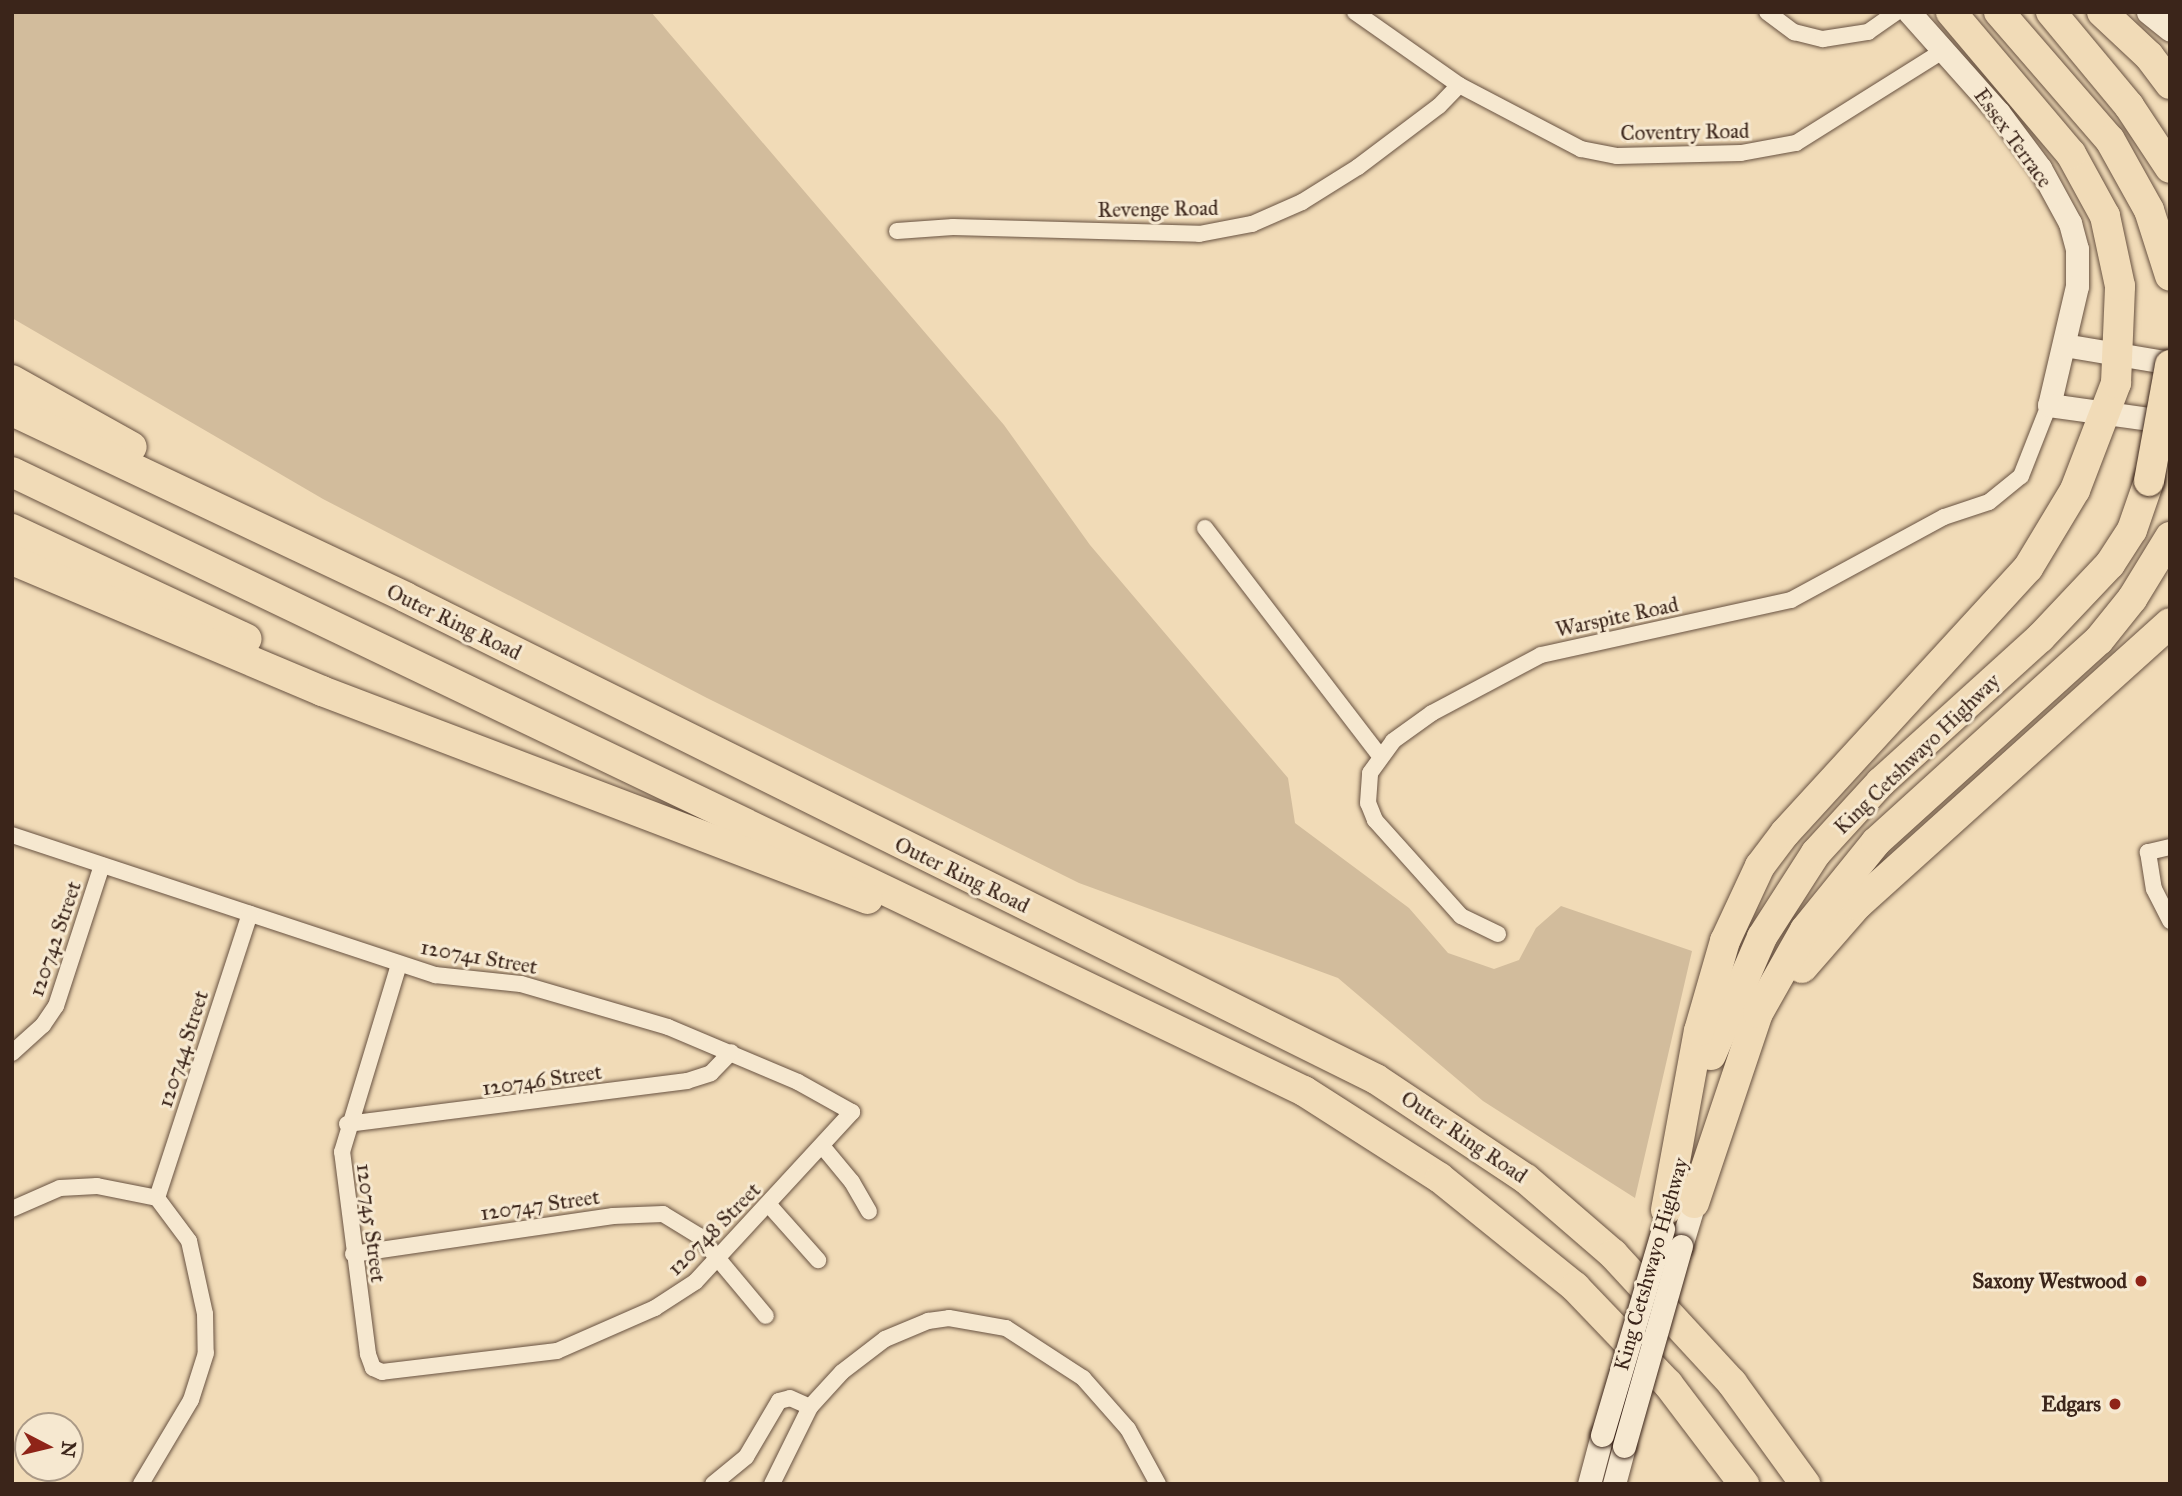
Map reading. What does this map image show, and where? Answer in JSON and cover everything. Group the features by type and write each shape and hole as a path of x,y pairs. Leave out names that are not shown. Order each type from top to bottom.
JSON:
{"highway":[{"path":"1674,1214 1703,1019 1726,941 1760,866 1785,832 2028,568 2075,490 2108,414 2119,354 2116,252 2089,183 2035,107 1951,12"},
{"path":"1998,12 2110,140 2149,210 2170,276"},
{"path":"2051,12 2129,106 2170,168"},
{"path":"2102,12 2149,55 2170,84"},
{"name":"King Cetshwayo Highway","path":"1674,1214 1721,1027 1756,949 1790,889 1816,853 1881,782 2040,638 2101,573 2132,530 2149,481 2170,364"},
{"path":"12,380 405,597"},
{"name":"Outer Ring Road","path":"12,411 405,597 897,844 1305,1041 1444,1120 1526,1178 1613,1254 1732,1383 1805,1484"},
{"name":"Outer Ring Road","path":"12,472 1087,983 1304,1091 1397,1147 1482,1209 1620,1331 1711,1437 1744,1484"},
{"path":"12,529 494,755"},
{"name":"King Cetshwayo Highway","path":"1674,1214 1758,1013 1805,930 1885,834 2099,640 2132,599 2170,537"},
{"path":"12,560 322,691 1087,983"},
{"path":"1674,1214 1772,1016 1816,948 1857,905 2170,623"}],"street":[{"name":"Coventry Road","path":"1355,12 1459,85 1562,140 1599,154 1741,153 1773,150 1823,130 1944,50"},
{"path":"1767,12 1786,28 1823,39 1868,32 1898,12"},
{"name":"Essex Terrace","path":"1909,12 1944,50 2040,168 2070,223 2078,260 2064,345 2049,405"},
{"path":"2148,12 2170,30"},
{"name":"Revenge Road","path":"897,230 953,228 1199,234 1252,224 1302,202 1359,167 1439,106 1459,85"},
{"path":"2064,345 2170,364"},
{"path":"2049,405 2170,422"},
{"name":"Warspite Road","path":"1379,755 1432,713 1541,655 1791,600 1944,517 1989,502 2021,476 2049,405"},
{"path":"1205,528 1379,755 1368,784 1368,803 1375,820 1461,916 1499,934"},
{"name":"120741 Street","path":"12,835 435,975 539,988 668,1027 731,1052 852,1112"},
{"path":"2170,847 2148,852 2162,887 2170,921"},
{"name":"120742 Street","path":"12,1053 43,1026 56,1006 102,865"},
{"name":"120744 Street","path":"157,1198 250,914"},
{"name":"120745 Street","path":"373,1368 342,1168 348,1124 399,964"},
{"name":"120746 Street","path":"348,1124 687,1082 711,1073 731,1052"},
{"name":"120748 Street","path":"373,1368 395,1372 572,1347 675,1297 769,1205 852,1112"},
{"path":"823,1147 852,1182 869,1212"},
{"path":"12,1209 41,1193 78,1185 157,1198 189,1241 205,1314 206,1353 191,1400 141,1484"},
{"path":"769,1205 818,1260"},
{"name":"120747 Street","path":"354,1254 652,1213 678,1219 699,1236 766,1316"},
{"name":"King Cetshwayo Highway","path":"1614,1484 1681,1247 1674,1214"},
{"name":"King Cetshwayo Highway","path":"1590,1484 1602,1435 1674,1214"},
{"path":"772,1484 810,1407 867,1351 911,1327 949,1318 986,1322 1016,1334 1083,1378 1128,1429 1158,1484"},
{"path":"713,1484 746,1457 779,1401 790,1398 810,1407"}],"shaded area":[{"path":"12,12 651,12 1004,425 1090,545 1288,778 1295,823 1409,908 1448,953 1494,969 1519,960 1536,928 1561,906 1692,951 1635,1198 1483,1101 1338,978 1079,883 707,698 323,499 12,318"}],"place":[{"name":"Saxony Westwood","path":"2141,1281"},
{"name":"Edgars","path":"2115,1404"}]}
